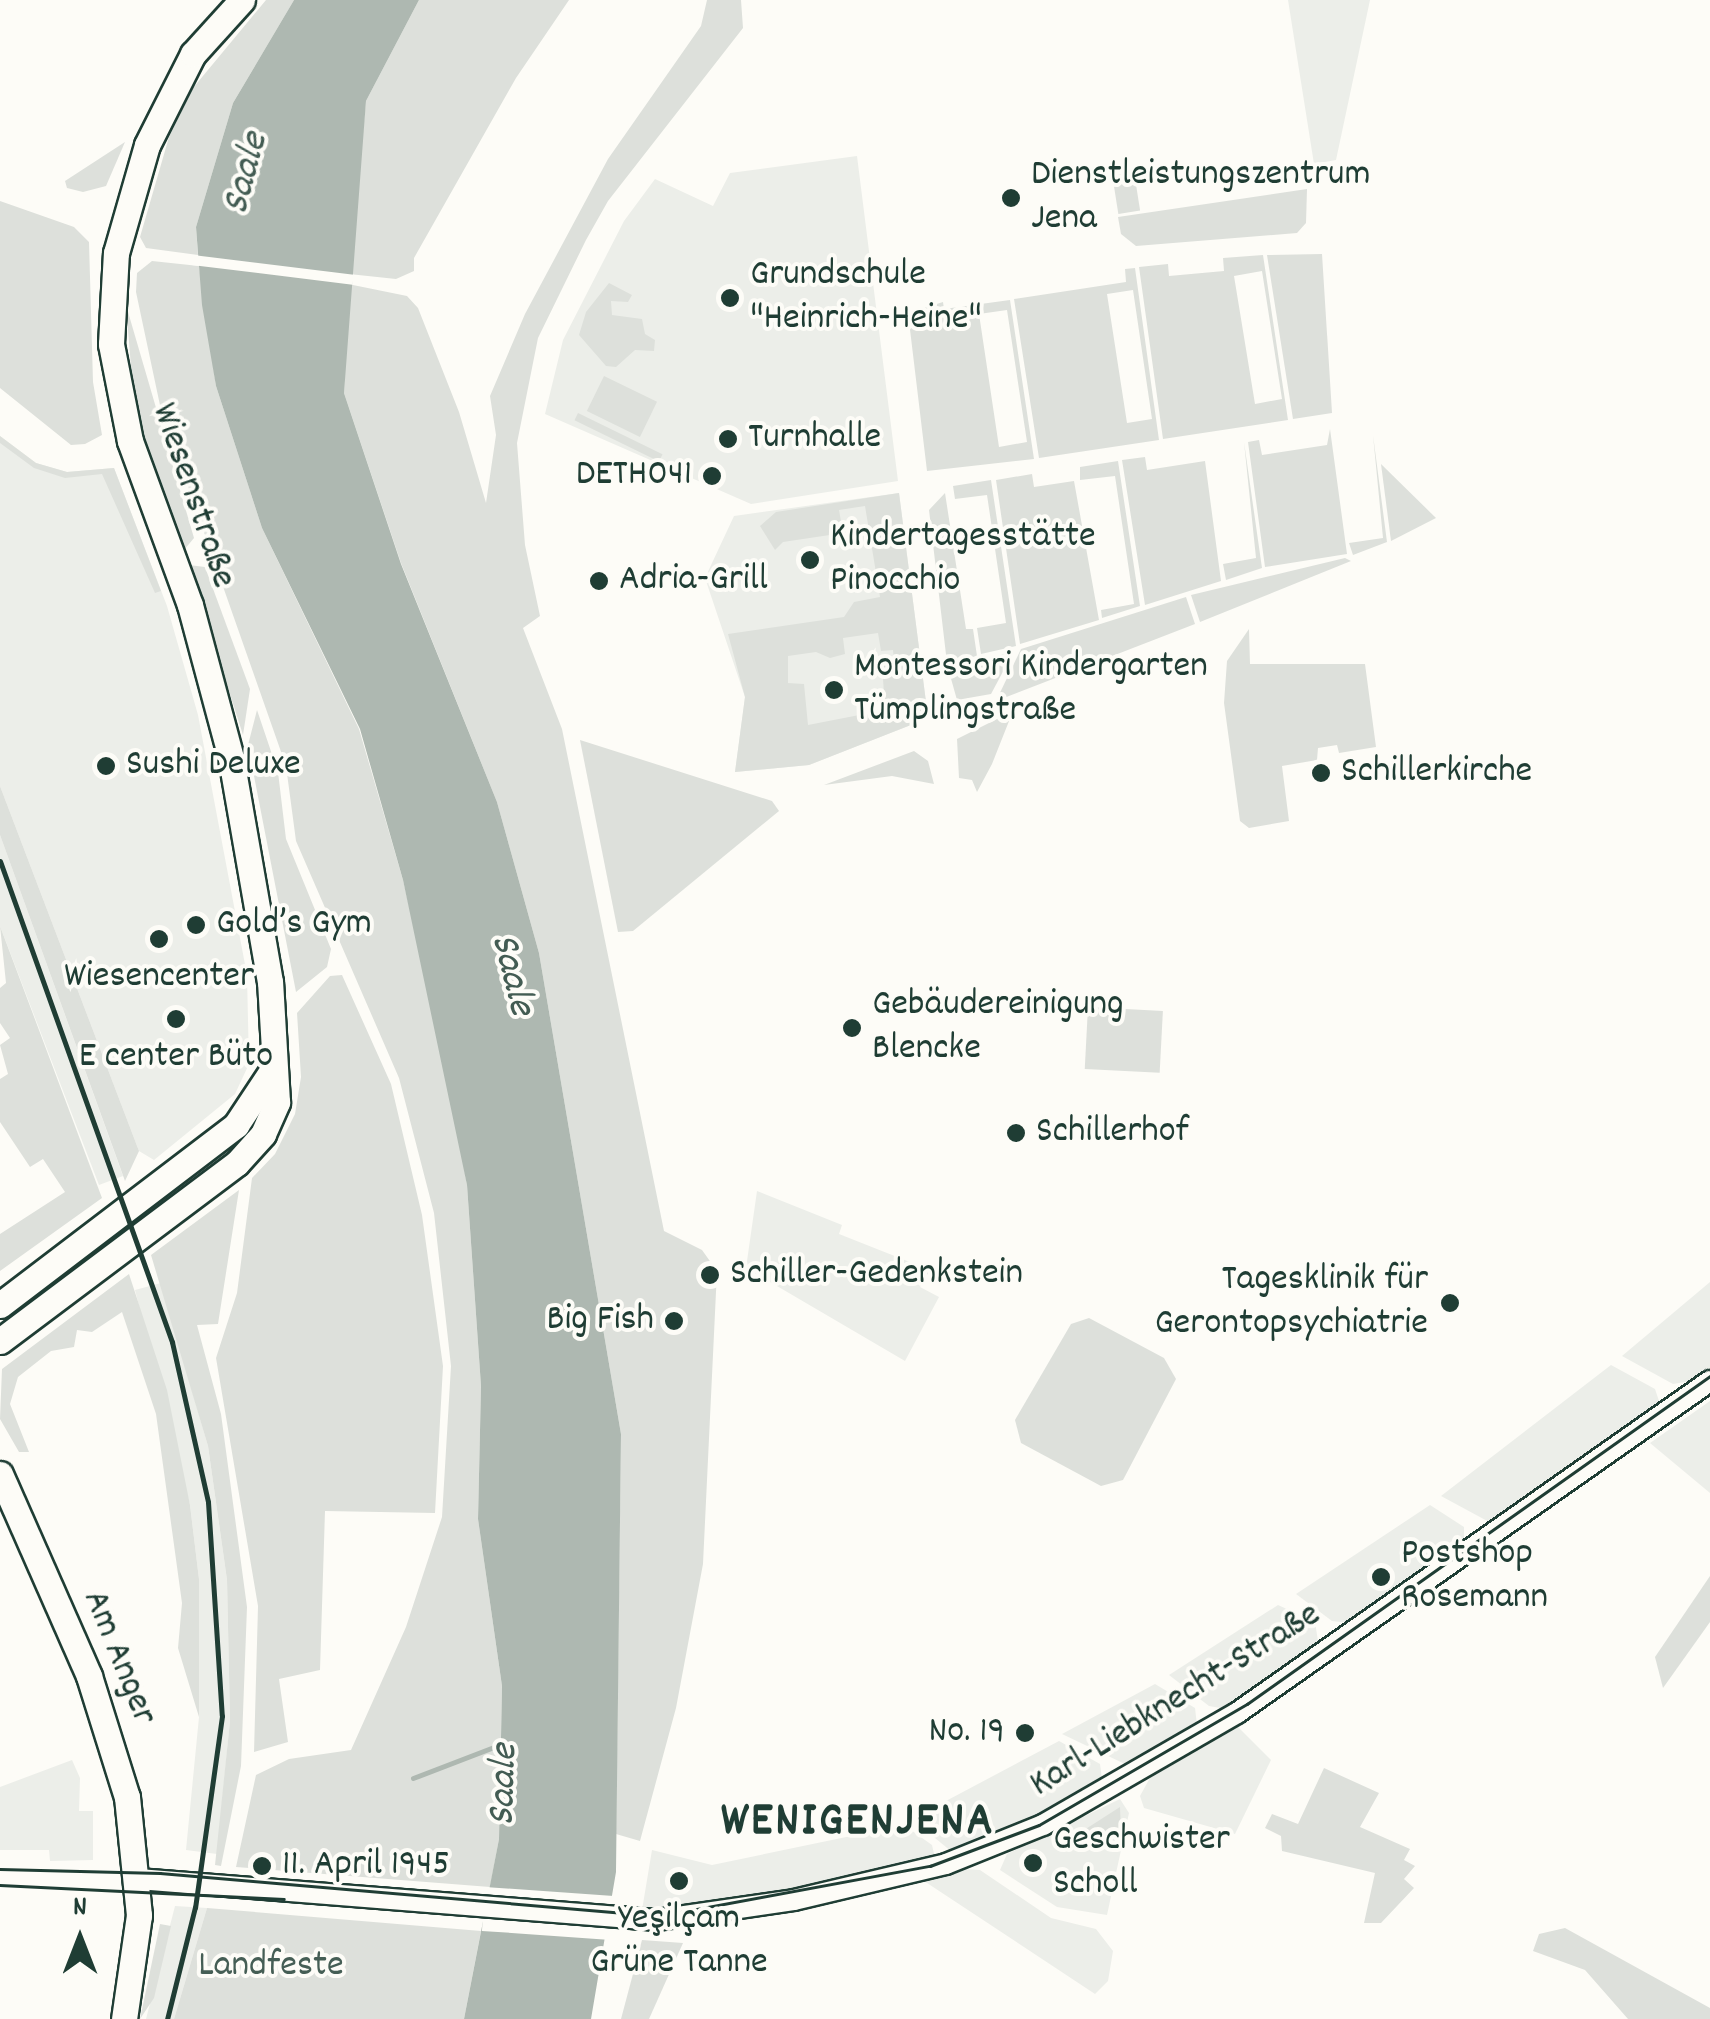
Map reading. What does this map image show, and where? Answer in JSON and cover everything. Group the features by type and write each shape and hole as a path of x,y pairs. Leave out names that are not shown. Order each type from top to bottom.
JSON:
{"main road":[{"name":"Wiesenstraße","path":"0,1341 251,1148 277,1102 277,1044 221,714 190,605 130,441 111,344 116,253 147,145 192,54 242,0"},
{"name":"Wiesenstraße","path":"0,1305 236,1125 262,1094 277,1044"},
{"name":"Am Anger","path":"0,1474 116,1754 138,1879 138,1943 124,2019"}],"street":[{"name":"Karl-Liebknecht-Straße","path":"138,1879 677,1920 794,1900 932,1868 1030,1831 1236,1713 1710,1380"}],"shaded area":[{"path":"1288,0 1370,0 1336,160 1314,164"},
{"name":"Grundschule \"Heinrich-Heine\"","path":"857,156 898,481 751,504 545,414 563,340 624,221 655,179 713,206 730,173"},
{"path":"0,436 36,463 67,472 114,468 167,606 198,715 247,975 249,1064 235,1094 154,1160 139,1151 0,786"},
{"path":"899,493 926,702 921,721 809,765 735,772 745,697 705,578 734,516"},
{"path":"0,835 123,1176 99,1185 0,926"},
{"path":"757,1191 842,1225 839,1234 930,1270 920,1287 939,1297 905,1361 746,1268"},
{"path":"1710,1282 1710,1369 1697,1380 1673,1384 1622,1356"},
{"path":"161,1283 208,1446 227,1580 230,1721 217,1854 186,1850 199,1717 199,1579 190,1505 135,1290"},
{"path":"1611,1365 1655,1389 1660,1404 1491,1523 1441,1496"},
{"path":"1710,1401 1710,1493 1650,1443"},
{"path":"1430,1505 1464,1527 1464,1543 1349,1623 1332,1621 1296,1594"},
{"path":"1278,1605 1315,1622 1318,1641 1226,1709 1209,1706 1169,1675"},
{"path":"1155,1684 1195,1708 1197,1725 1127,1765 1062,1734"},
{"path":"1235,1724 1271,1760 1235,1834 1144,1808 1140,1796 1151,1776"},
{"path":"1059,1741 1100,1764 1102,1779 1031,1820 952,1852 912,1819"},
{"path":"72,1760 80,1778 79,1811 93,1811 93,1860 50,1861 49,1850 0,1850 0,1787"},
{"path":"1120,1799 1129,1813 1107,1915 1057,1907 1000,1870 1007,1854"},
{"path":"904,1825 932,1845 935,1858 792,1891 675,1911 642,1910 652,1850 712,1865"},
{"path":"962,1869 980,1870 1051,1918 1096,1929 1113,1951 1108,1981 1095,1994 924,1881"},
{"path":"175,1906 207,1908 174,2019 146,2019"}],"green space":[{"path":"266,0 294,0 233,103 196,227 198,255 146,248 140,237 169,137 193,88"},
{"path":"419,0 569,0 516,78 414,258 414,271 396,279 349,274 366,101"},
{"path":"707,0 741,0 743,28 608,201 586,240 538,338 517,443 525,545 540,616 523,628 562,729 664,1231 702,1250 717,1271 703,1564 676,1708 640,1841 616,1834 621,1434 539,953 497,802 401,563 344,393 348,284 407,296 418,308 459,412 486,503 496,435 490,396 525,314 608,159 701,26"},
{"path":"125,142 106,186 83,192 67,188 65,181"},
{"path":"1134,172 1140,211 1118,214 1112,175"},
{"path":"1307,189 1306,223 1297,233 1136,246 1121,234 1118,217"},
{"path":"0,201 74,227 89,242 93,382 102,435 85,444 71,445 0,388"},
{"path":"1322,254 1332,413 1293,419 1267,255"},
{"path":"1263,255 1288,420 1163,439 1139,267 1168,264 1169,276 1224,271 1223,258","holes":["1262,271 1282,399 1255,404 1234,276"]},
{"path":"152,261 199,266 216,386 262,528 359,729 403,880 450,1084 467,1185 481,1386 478,1519 502,1686 499,1839 490,1887 236,1867 256,1775 289,1759 351,1750 406,1627 442,1517 451,1366 434,1213 399,1078 296,841 286,766 161,410 136,292 137,273"},
{"path":"1135,268 1159,440 1039,458 1014,299 1126,282 1125,269","holes":["1133,290 1152,419 1127,423 1107,294"]},
{"path":"609,283 632,295 628,302 611,301 612,315 642,319 645,334 655,340 654,351 635,350 616,367 606,366 579,335 586,312"},
{"path":"1010,300 1034,459 927,471 908,313 943,302 944,309","holes":["1007,310 1027,442 999,447 979,314"]},
{"path":"126,305 194,538 184,550 135,416"},
{"path":"604,376 657,402 640,437 587,411"},
{"path":"578,413 662,454 659,461 574,420"},
{"path":"1330,429 1347,554 1265,567 1248,442 1259,440 1262,455 1327,445"},
{"path":"1373,435 1387,542 1353,555 1349,543 1383,538"},
{"path":"0,436 36,463 67,472 114,468 161,591 155,593 102,474 65,478 34,468 0,443"},
{"path":"1244,442 1262,568 1226,580 1223,564 1256,558"},
{"path":"1145,457 1147,470 1205,461 1221,581 1145,605 1122,460"},
{"path":"1118,461 1140,606 1102,618 1101,610 1134,604 1115,476 1080,480 1080,467"},
{"path":"1381,464 1436,518 1391,541"},
{"path":"1032,474 1034,487 1074,481 1099,620 1020,644 996,480"},
{"path":"991,480 1016,646 981,654 977,628 1006,623 987,495 955,499 953,486"},
{"name":"Montessori Kindergarten Tümplingstraße","path":"899,493 926,702 921,721 809,765 735,772 745,697 728,634 844,617 854,602 880,597 865,506 839,510 843,533 783,542 775,550 760,526 776,512","holes":["878,633 881,651 893,650 894,661 882,663 885,710 808,725 804,684 788,683 788,656 816,652 830,658 845,654 843,638"]},
{"path":"945,493 966,629 973,629 977,656 947,663 929,510"},
{"path":"1345,558 1351,561 1200,622 1191,595"},
{"path":"189,565 205,567 250,689 243,735"},
{"path":"1186,597 1195,624 996,701 1021,649"},
{"path":"1249,629 1250,664 1365,664 1376,747 1339,753 1337,745 1318,748 1317,760 1282,766 1289,821 1249,828 1240,821 1224,703 1227,661"},
{"path":"1014,651 991,694 957,700 948,668"},
{"path":"257,710 278,772 286,839 331,949 327,967 296,992 248,745"},
{"path":"1013,711 977,792 972,780 959,778 957,739"},
{"path":"580,740 772,801 779,811 633,931 618,932"},
{"path":"914,751 928,761 934,784 892,776 824,785"},
{"path":"0,786 139,1151 125,1181 0,835"},
{"path":"0,926 102,1198 0,1271 0,1234 65,1192 43,1159 30,1167 0,1122 0,1079 8,1074 0,1045 10,1038 0,1023 0,988 6,983"},
{"path":"342,975 391,1084 422,1215 443,1366 435,1513 325,1511 320,1670 279,1679 288,1742 254,1752 258,1606 216,1358 237,1293 252,1178 275,1154 295,1114 301,1077 297,1013 330,976"},
{"path":"1088,1007 1163,1011 1160,1073 1085,1069"},
{"path":"239,1190 218,1324 197,1325 221,1414 247,1607 241,1766 221,1866 215,1865 230,1721 227,1580 208,1446 151,1255"},
{"path":"129,1274 167,1390 190,1505 199,1579 199,1717 178,1648 182,1603 156,1414 122,1312 92,1332 77,1330 74,1347 51,1351 18,1377 10,1404 29,1452 19,1452 0,1419 2,1369"},
{"path":"1089,1318 1164,1358 1176,1379 1123,1480 1101,1486 1021,1443 1015,1420 1071,1324"},
{"path":"1710,1576 1710,1622 1663,1688 1655,1657"},
{"path":"1324,1768 1379,1793 1360,1827 1410,1849 1404,1860 1415,1866 1404,1879 1414,1888 1381,1923 1364,1923 1375,1873 1282,1851 1281,1836 1265,1828 1272,1814 1298,1824"},
{"path":"1120,1807 1121,1833 1096,1844 1081,1832"},
{"name":"Landfeste","path":"207,1908 481,1931 464,2019 174,2019"},
{"path":"160,1924 171,1926 154,1998 140,2019"},
{"path":"1565,1928 1710,2008 1710,2019 1628,2019 1585,1970 1533,1951 1539,1934"},
{"path":"642,1940 683,1943 649,2019 621,2019"}],"water":[{"name":"Saale","path":"294,0 419,0 366,101 344,393 401,564 497,802 539,953 621,1434 616,1872 591,2019 464,2019 499,1839 502,1686 478,1519 481,1386 467,1185 403,880 360,729 262,528 216,386 202,305 196,227 233,103"}],"pier":[{"path":"193,255 354,275 353,285 192,265"},
{"path":"485,1887 614,1896 611,1940 482,1931"}],"waterway":[{"name":"Saale","path":"413,1778 504,1743"}],"tram line":[{"path":"0,1869 160,1873 659,1916 930,1866 1039,1825 1247,1704 1710,1376"},
{"path":"0,1885 284,1899"}],"railway":[{"path":"0,861 172,1342 208,1502 222,1716 195,1907 167,2019"}],"place":[{"name":"Dienstleistungszentrum Jena","path":"1011,198"},
{"name":"Grundschule \"Heinrich-Heine\"","path":"730,298"},
{"name":"Turnhalle","path":"728,439"},
{"name":"DETH041","path":"712,476"},
{"name":"Kindertagesstätte Pinocchio","path":"810,560"},
{"name":"Adria-Grill","path":"599,581"},
{"name":"Montessori Kindergarten Tümplingstraße","path":"834,690"},
{"name":"Sushi Deluxe","path":"106,766"},
{"name":"Schillerkirche","path":"1321,773"},
{"name":"Gold’s Gym","path":"196,925"},
{"name":"Wiesencenter","path":"159,939"},
{"name":"E center Büto","path":"176,1019"},
{"name":"Gebäudereinigung Blencke","path":"852,1028"},
{"name":"Schillerhof","path":"1016,1133"},
{"name":"Schiller-Gedenkstein","path":"710,1275"},
{"name":"Tagesklinik für Gerontopsychiatrie","path":"1450,1303"},
{"name":"Big Fish","path":"674,1321"},
{"name":"Postshop Rosemann","path":"1381,1577"},
{"name":"No. 19","path":"1025,1733"},
{"name":"Geschwister Scholl","path":"1033,1863"},
{"name":"11. April 1945","path":"262,1866"},
{"name":"Yeşilçam Grüne Tanne","path":"679,1881"}],"district":[{"name":"WENIGENJENA","path":"858,1824"}]}
